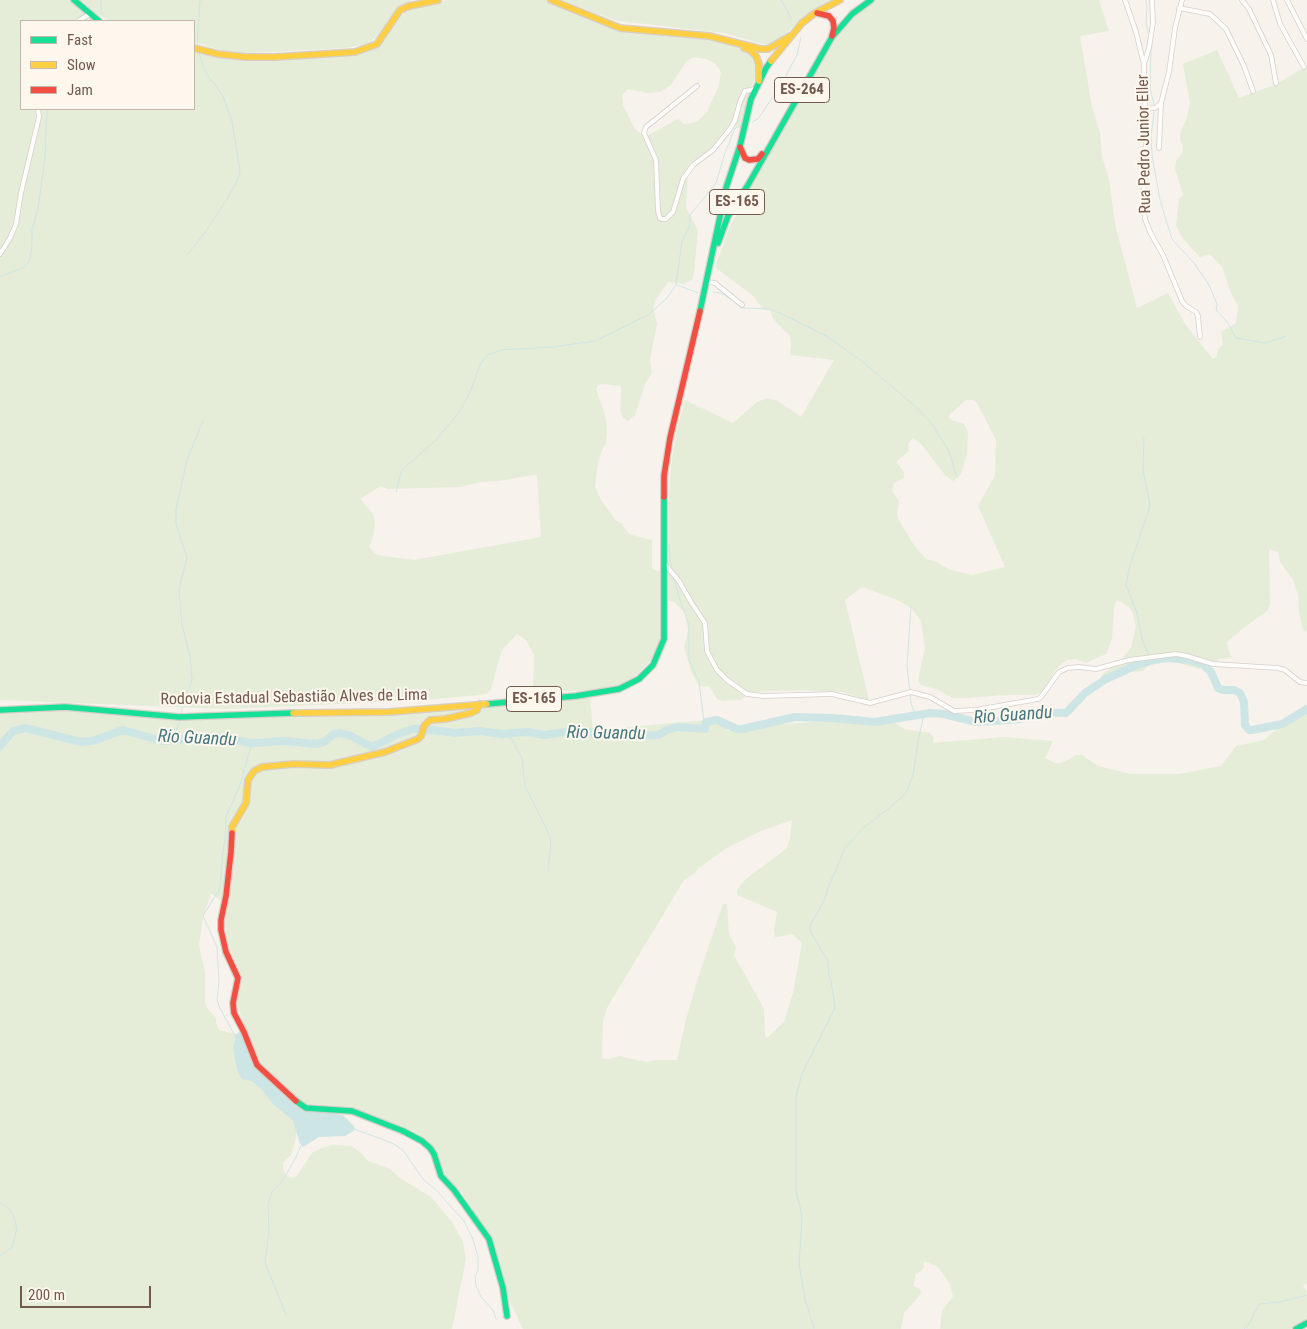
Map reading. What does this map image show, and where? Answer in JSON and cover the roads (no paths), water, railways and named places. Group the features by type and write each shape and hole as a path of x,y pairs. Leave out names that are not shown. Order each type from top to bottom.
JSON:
{"main road":[{"path":"74,0 99,20"},
{"path":"195,48 218,54 246,57 355,52 377,44 400,10 409,6 438,0"},
{"path":"551,0 620,28 709,36 761,49 768,49 792,35"},
{"name":"Rodovia Estadual Sebastião Alves de Lima","path":"0,710 65,707 179,717 272,713 389,712 576,696 619,689 639,680 653,665 664,639 665,466 678,399 707,282 726,188 740,146 755,89 766,68 802,23 815,13 840,0"},
{"name":"Rodovia Estadual Sebastião Alves de Lima","path":"710,265 728,216 832,36 852,14 871,0"},
{"path":"815,13 829,16 833,20 832,36"},
{"path":"709,36 750,50 756,56 759,64 759,81"},
{"path":"740,146 745,158 754,160 758,159 771,144"},
{"path":"480,704 477,710 471,713 445,719 430,720 418,739 412,743 352,761 330,765 276,765 262,767 254,771 248,780 246,803 232,827 232,852 228,865 221,930 226,952 238,978 233,1003 234,1013 258,1065 300,1106 352,1112 402,1131 430,1148 434,1154 441,1176 454,1190 489,1239 503,1288 507,1316"},
{"path":"1296,1329 1307,1323"}],"street":[{"name":"Rua Pedro Junior Eller","path":"1125,0 1136,32 1144,65 1146,137 1144,211 1148,226 1163,255 1175,285 1185,304 1196,312 1198,316 1200,337"},
{"path":"1144,65 1153,23 1152,0"},
{"path":"1159,148 1161,103 1169,72 1175,28 1182,0"},
{"path":"1242,0 1249,9 1271,55 1276,83"},
{"path":"1273,0 1280,24 1304,67"},
{"path":"1287,0 1307,39"},
{"path":"1179,8 1210,14 1220,22 1230,35 1253,91"},
{"path":"80,20 90,14"},
{"path":"697,86 646,127 644,133 656,160 658,211 662,219 666,219 673,212 683,179 693,165 713,150 730,129 745,92 755,89"},
{"path":"1144,109 1155,108 1161,103"},
{"path":"0,254 16,224 21,193 39,117 38,110"},
{"path":"707,282 715,283 742,305"},
{"path":"664,563 679,581 705,623 707,652 717,670 727,680 747,694 763,696 832,694 870,703 910,692 930,697 954,711 976,710 1038,699 1059,672 1068,668 1096,669 1129,660 1176,654 1213,664 1278,668 1285,670 1300,682 1307,683"}],"waterway":[{"path":"101,0 101,15"},
{"path":"197,44 200,0"},
{"path":"781,0 791,18"},
{"path":"1146,0 1148,33"},
{"path":"752,122 758,119 781,85 797,55 801,37"},
{"path":"1151,47 1150,88 1154,104"},
{"path":"188,254 227,199 240,171 232,121 223,96 206,73 199,54"},
{"path":"0,277 24,267 30,260 32,229 38,209 45,157 47,110"},
{"path":"1154,112 1151,137 1152,155 1160,200 1172,239 1194,263 1209,285 1217,304 1216,310 1228,323 1236,338 1266,343 1286,336"},
{"path":"396,492 402,470 437,439 460,411 469,395 481,363 488,355 501,350 553,347 595,341 648,315 667,298 676,285 682,241 690,225 690,215 716,183 725,153 735,128 738,127"},
{"path":"677,285 698,293"},
{"path":"713,292 721,293 734,301"},
{"path":"742,306 744,308 770,309 786,316 828,337 863,362 916,407 931,423 949,451 956,475"},
{"path":"181,713 192,680 190,657 182,625 179,589 187,558 176,524 176,509 187,460 203,421"},
{"path":"1144,438 1143,469 1150,506 1130,565 1126,585 1137,613 1142,639 1149,656"},
{"path":"669,545 671,566"},
{"path":"672,577 689,625 689,660 699,682 705,729"},
{"path":"911,606 907,666 911,703 915,714"},
{"name":"Rio Guandu","path":"0,746 13,731 26,728 81,742 93,741 123,730 162,741 216,737 252,743 285,741 317,744 324,742 334,734 341,733 372,747 413,729 456,733 479,731 502,734 527,732 544,735 573,731 631,736 658,735 678,727 705,729 706,722 717,720 737,729 795,717 875,722 930,713 944,714 976,722 1008,720 1020,719 1039,712 1066,713 1085,693 1106,679 1132,667 1153,660 1168,658 1190,660 1202,664 1211,672 1218,688 1234,690 1240,693 1244,702 1245,725 1249,730 1282,724 1307,709"},
{"path":"814,1329 805,1299 799,1264 802,1220 796,1192 796,1097 802,1074 835,1008 828,961 810,931 810,925 824,901 845,848 864,827 906,793 913,775 924,713"},
{"path":"173,740 180,720"},
{"path":"502,734 511,738 522,758 525,786 549,834 551,843 548,871"},
{"path":"236,1038 217,1000 219,980 217,947 203,916 220,888 226,817 240,785 252,743"},
{"path":"354,1129 392,1143 403,1150 423,1179 436,1190 464,1221 478,1256 478,1270 475,1277 476,1286 481,1297 493,1310 496,1319"},
{"path":"286,1314 265,1263 269,1231 268,1204 272,1192 283,1180 301,1146"},
{"path":"0,1203 13,1214 17,1229 12,1247 0,1256"},
{"path":"1244,1329 1249,1324 1259,1304 1280,1302 1307,1295"}]}
